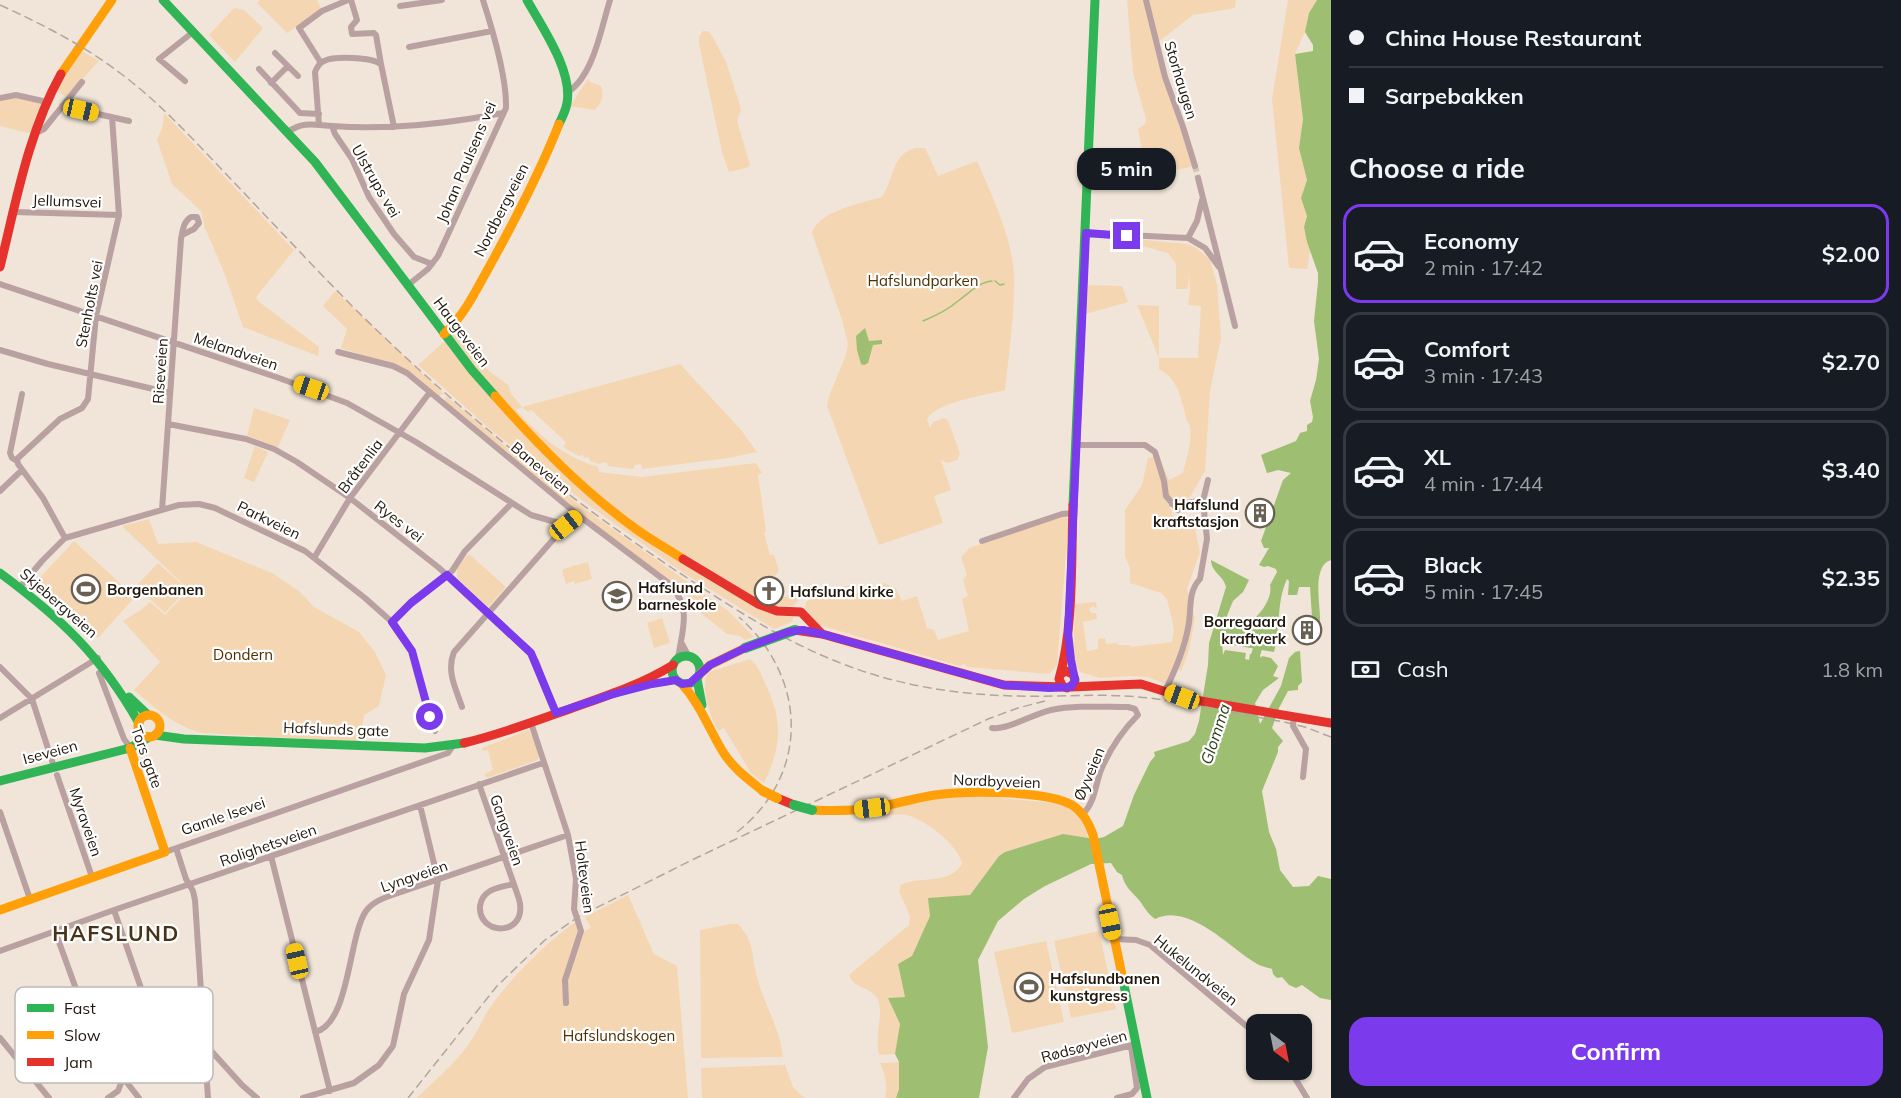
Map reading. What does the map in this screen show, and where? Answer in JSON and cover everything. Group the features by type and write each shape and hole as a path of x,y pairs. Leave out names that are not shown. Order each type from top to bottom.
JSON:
{"main road":[{"path":"0,267 36,133 47,102 66,66 112,0"},
{"name":"Haugeveien","path":"164,0 288,132 336,189 479,379 522,427 579,483 654,542 744,596 770,609 795,611"},
{"path":"527,0 561,68 568,92"},
{"path":"1071,681 1068,633 1095,0"},
{"name":"Nordbergveien","path":"444,334 453,326 472,297 513,225 565,109 568,92"},
{"name":"Skjebergveien","path":"0,573 67,626 98,658 141,722"},
{"path":"795,611 799,620 795,630"},
{"path":"795,611 803,613 822,634"},
{"path":"698,676 699,666 684,660 672,673 679,682 690,683 698,676 710,665 745,648 795,630 822,634 1012,687 1071,681 1093,688 1141,684 1189,699 1331,723"},
{"path":"1061,675 1068,633"},
{"name":"Hafslunds gate","path":"610,695 651,678 684,660 712,658 745,648"},
{"path":"991,681 1045,682 1066,671 1071,681"},
{"name":"Nordbyveien","path":"698,676 705,717"},
{"name":"Hafslunds gate","path":"152,736 450,750 610,695 652,684 679,682"},
{"name":"Nordbyveien","path":"679,682 692,694 717,742 731,763 763,791 794,805 812,810 848,810 937,795 971,793 1052,799 1066,802 1083,814"},
{"path":"154,717 159,722 159,729 152,736 143,735 141,722 154,717"},
{"name":"Iseveien","path":"129,745 141,722"},
{"name":"Hafslunds gate","path":"159,722 175,733 196,739"},
{"name":"Iseveien","path":"0,781 56,771 152,736"},
{"name":"Tors gate","path":"129,745 170,850"},
{"path":"1083,814 1091,827 1094,838 1134,1045 1147,1098"},
{"name":"Gamle Isevei","path":"0,910 170,850"}],"street":[{"path":"321,63 299,28 322,11 350,0 357,20 351,27 352,34 374,33 376,35 394,127"},
{"path":"400,6 442,0"},
{"name":"Johan Paulsens vei","path":"408,285 432,264 506,104 492,31 483,0"},
{"name":"Nordbergveien","path":"568,92 581,82 589,67 610,0"},
{"name":"Storhaugen","path":"1146,0 1165,77 1195,166"},
{"path":"409,48 492,31"},
{"path":"185,81 159,59 193,32"},
{"path":"275,53 298,76"},
{"path":"319,125 315,72 321,63 330,59 371,58 381,64"},
{"path":"271,82 288,66"},
{"path":"259,69 300,113 319,114"},
{"path":"36,133 44,129 82,82"},
{"path":"0,98 11,95 47,102"},
{"path":"62,106 129,121"},
{"name":"Ulstrups vei","path":"288,132 302,124 394,127 446,124 503,113"},
{"name":"Stenholts vei","path":"17,461 60,419 85,406 88,399 96,316 119,215 112,117"},
{"name":"Ulstrups vei","path":"332,126 334,134 352,159 369,197 394,234 414,257 432,264"},
{"path":"1198,178 1235,326"},
{"path":"1188,238 1197,221 1202,196"},
{"name":"Jellumsvei","path":"14,212 119,215"},
{"path":"1086,233 1188,238 1204,248 1221,270"},
{"name":"Riseveien","path":"162,510 182,235"},
{"name":"Melandveien","path":"0,284 337,399 400,433 531,515 566,525"},
{"path":"0,350 25,359 170,393"},
{"name":"Baneveien","path":"338,352 400,369 578,515 671,585 680,597 684,608 681,642 684,660"},
{"name":"Bråtenlia","path":"314,558 350,498 430,392"},
{"path":"22,394 10,453 43,498 65,538"},
{"name":"Ryes vei","path":"168,424 226,434 266,446 297,462 350,498 447,575 531,653 556,713"},
{"path":"1077,445 1146,445 1155,452 1166,496 1178,510"},
{"path":"0,491 22,470"},
{"path":"1165,691 1183,648 1189,628 1191,596 1200,579 1207,539 1203,501 1208,480"},
{"path":"1172,504 1203,501"},
{"path":"392,622 416,599 447,575 465,551 512,503"},
{"name":"Parkveien","path":"20,587 65,538 187,504 215,508 291,543 314,558 392,622 412,651 435,731"},
{"path":"982,541 1065,513 1074,513"},
{"path":"462,707 451,677 451,659 458,646 566,525 578,515"},
{"path":"681,642 684,660"},
{"path":"0,718 98,658"},
{"name":"Myraveien","path":"0,667 32,699 92,877"},
{"name":"Tors gate","path":"99,673 129,745"},
{"name":"Øyveien","path":"992,728 1001,728 1037,714 1067,708 1128,707 1135,709 1138,715 1117,739 1101,772 1092,803 1083,814"},
{"path":"1289,716 1306,749 1303,777"},
{"name":"Holteveien","path":"531,722 568,835 576,879 574,909 581,931 566,980 566,1003"},
{"name":"Gamle Isevei","path":"170,850 450,750"},
{"name":"Rolighetsveien","path":"0,951 114,909 543,762"},
{"name":"Gangveien","path":"480,784 520,904 518,919 514,924 499,928 490,926 482,916 481,901 491,891 513,884"},
{"path":"303,1098 354,1083 366,1076 392,1048 404,993 429,940 438,880 420,805"},
{"path":"1,816 30,899"},
{"name":"Lyngveien","path":"315,1032 325,1028 335,1015 362,918 368,909 379,900 568,835"},
{"path":"170,850 193,891 200,987"},
{"path":"271,856 330,1091"},
{"path":"114,909 141,987"},
{"path":"55,931 75,987"},
{"name":"Hukelundveien","path":"1114,939 1136,940 1150,945 1246,1026"},
{"path":"0,1038 15,1056"},
{"path":"1118,1098 1132,1094 1137,1088 1134,1045"},
{"name":"Rødsøyveien","path":"1014,1098 1028,1079 1045,1067 1134,1045"},
{"path":"213,1053 257,1098"},
{"path":"1296,1080 1307,1098"},
{"path":"37,1083 49,1098"},
{"path":"108,1098 118,1091 121,1083"},
{"path":"127,1083 139,1098"},
{"path":"207,1083 208,1098"}],"green space":[{"path":"260,0 317,0 322,10 287,33 257,3"},
{"path":"1127,0 1236,0 1235,8 1193,15 1157,43 1195,166 1147,176 1138,129 1145,124 1146,119 1133,73"},
{"path":"1288,0 1317,0 1309,13 1305,32 1295,54 1303,119 1299,148 1307,180 1301,198 1307,216 1304,227 1310,251 1307,269 1289,268 1272,99"},
{"path":"234,8 244,10 263,28 235,62 209,35"},
{"path":"703,31 711,34 726,62 739,102 741,110 737,121 750,165 746,168 729,172 722,152 699,44 699,37"},
{"path":"80,50 99,61 66,97 56,90"},
{"path":"588,79 601,86 602,99 595,110 570,106"},
{"path":"7,95 44,101 32,134 0,126 0,98"},
{"path":"164,113 294,250 256,297 258,301 319,347 318,356 243,327 224,272 205,228 201,211 172,184 157,140 163,125"},
{"name":"Hafslundparken","path":"915,148 925,148 938,176 977,161 1000,217 1012,261 1014,289 1011,332 1005,390 940,408 927,419 930,428 933,422 944,418 948,420 960,454 957,460 947,463 941,460 951,490 934,496 943,523 879,545 827,406 848,344 812,233 816,225 832,214 882,197 901,156"},
{"path":"1115,237 1186,244 1195,247 1210,260 1217,284 1221,338 1210,391 1205,471 1190,497 1169,504 1174,520 1193,519 1200,552 1187,589 1195,619 1189,650 1181,672 1175,665 1167,682 1163,683 1148,677 1100,678 1080,672 1073,660 1075,604 1096,602 1097,609 1093,606 1089,609 1091,613 1096,613 1097,619 1083,622 1087,651 1098,649 1098,639 1105,638 1106,644 1116,643 1131,647 1172,642 1174,629 1167,599 1161,593 1130,583 1130,567 1125,557 1125,510 1142,485 1148,458 1159,456 1169,480 1183,473 1190,443 1190,426 1175,384 1159,369 1159,358 1198,358 1201,306 1188,305 1189,274 1188,289 1176,289 1176,264 1168,253 1132,244 1111,245"},
{"path":"1083,285 1122,286 1128,302 1082,315"},
{"path":"335,291 444,394 437,397 393,366 341,348 347,329 323,306"},
{"path":"1137,305 1159,306 1159,358"},
{"path":"456,331 489,371 508,385 512,395 522,407 516,410 525,420 554,445 574,458 598,467 599,472 642,477 756,463 762,473 758,475 766,531 764,532 770,555 774,555 779,571 775,576 755,582 757,594 760,598 797,598 798,601 793,606 775,606 747,595 603,503 758,604 795,611 792,622 774,629 685,574 591,507 492,431 418,365"},
{"path":"680,364 741,430 757,452 642,469 641,464 635,465 633,469 608,466 606,462 599,464 590,461 589,457 584,458 583,455 579,456 563,447 566,442 531,410 528,412 522,407"},
{"path":"446,396 541,476 727,610 754,637 745,640 740,636 727,634 702,614 693,600 619,547 445,401"},
{"path":"254,408 290,420 278,447 247,436"},
{"path":"255,446 268,452 254,482 244,478"},
{"path":"1062,516 1069,519 1057,665 1049,674 968,667 964,664 960,666 819,625 805,608 806,602 814,597 849,585 853,594 885,583 896,589 902,601 917,596 927,628 934,630 938,640 969,631 962,599 968,596 963,580 967,575 961,557 969,548"},
{"name":"Dondern","path":"149,519 158,544 196,542 272,573 299,591 314,607 359,632 375,652 386,675 379,706 364,715 360,742 202,733 174,721 134,690 160,662 123,621 150,602 165,615 189,590 122,526"},
{"name":"Borgenbanen","path":"74,541 135,597 98,638 36,582"},
{"path":"469,554 506,587 488,607 457,578 457,568"},
{"path":"588,562 592,579 566,584 562,570 569,567 571,570 570,567"},
{"path":"158,563 187,589 165,613 136,586"},
{"path":"662,618 670,643 654,648 647,623"},
{"path":"750,659 757,667 771,696 777,721 777,745 764,783 751,773 724,728 718,731 705,693 706,678 709,672"},
{"path":"529,730 539,752 538,760 486,778 485,774 493,770 488,750 483,751 482,748"},
{"path":"970,795 1062,804 1079,818 1088,838 1063,834 1005,852 999,856 970,895 930,916 912,957 898,964 905,997 888,998 900,1024 895,1054 879,1055 880,1007 878,1001 876,996 858,985 849,975 909,925 910,916 899,891 901,885 942,878 956,871 962,864 955,849 932,828 907,815 879,817 879,810"},
{"name":"Hafslundskogen","path":"628,895 654,954 677,966 688,1098 417,1098 459,1056 471,1041 493,1003 534,957 577,921 578,934 591,928 585,917"},
{"path":"738,924 748,938 758,981 776,1028 783,1057 701,1058 700,930"},
{"path":"1099,931 1116,1009 1071,1018 1054,941"},
{"name":"Hafslundbanen kunstgress","path":"1046,941 1064,1022 1012,1033 994,952"},
{"path":"899,1062 899,1089 896,1098 885,1098 886,1080 880,1063"},
{"path":"785,1065 793,1087 804,1098 702,1098 701,1068"}],"water":[{"path":"1317,0 1331,0 1331,560 1321,570 1319,578 1320,623 1313,632 1310,587 1299,587 1297,595 1288,595 1289,581 1287,579 1281,597 1274,652 1222,643 1223,655 1225,650 1246,653 1245,659 1249,660 1250,654 1261,658 1262,656 1271,658 1278,666 1273,676 1279,678 1263,690 1255,703 1260,724 1281,686 1289,658 1295,652 1300,651 1302,682 1298,690 1288,691 1279,708 1272,728 1283,741 1278,747 1262,791 1269,832 1276,849 1280,870 1293,887 1309,886 1318,876 1331,879 1331,1000 1320,998 1302,985 1296,988 1289,985 1282,977 1277,978 1272,969 1256,963 1194,921 1181,916 1168,915 1155,919 1129,889 1122,875 1111,863 1091,864 1045,886 1024,899 998,921 978,960 988,1047 979,1098 896,1098 899,1089 899,1062 895,1054 900,1024 888,998 905,997 898,964 912,956 930,916 928,898 970,895 999,856 1005,852 1063,834 1095,839 1104,837 1123,826 1134,795 1155,756 1154,752 1189,741 1195,734 1208,665 1209,643 1226,587 1213,568 1211,560 1249,580 1243,592 1233,601 1224,623 1236,627 1244,626 1256,617 1269,598 1270,585 1277,572 1276,569 1259,565 1269,548 1264,548 1261,541 1283,480 1291,473 1278,470 1267,473 1261,455 1296,441 1300,433 1307,431 1307,425 1312,422 1313,417 1310,401 1319,359 1314,321 1318,273 1304,227 1307,216 1301,198 1307,180 1299,148 1303,119 1295,54 1313,51 1313,45 1305,32 1309,13"},
{"path":"865,328 869,341 882,340 882,344 873,345 868,363 864,365 861,364 857,350 856,336"}],"waterway":[{"path":"923,321 950,307 978,286 992,281"},
{"path":"995,281 1000,285 1004,284"},
{"name":"Glomma","path":"1252,667 1261,637"}],"tunnel":[{"path":"1195,166 1198,178"}],"railway":[{"path":"0,5 47,27 120,73 162,108 188,134 352,306 466,411 546,477 629,539 753,620 816,653 860,670 904,683 972,694 1112,695 1165,700 1284,722 1331,737"},
{"path":"737,832 761,809 778,782 788,754 791,725 788,696 778,668 761,641 739,617"},
{"path":"408,1098 497,986 545,940 578,917 988,719 1045,701"}],"traffic: fast":[{"path":"163,0 315,162 472,370 495,396"},
{"path":"527,0 555,50 565,77 568,90 567,103 559,124"},
{"path":"1073,505 1095,0"},
{"path":"0,573 42,606 78,640 110,677 139,723"},
{"path":"745,648 795,630"},
{"path":"686,656 696,660 700,670 696,680 686,684 676,680 672,670 676,660 686,656"},
{"path":"697,679 702,705"},
{"path":"129,697 148,715"},
{"path":"155,735 184,739 425,748 464,743"},
{"path":"0,781 130,748 149,737"},
{"path":"794,805 812,810"},
{"path":"1123,980 1147,1098"}],"traffic: slow":[{"path":"61,74 112,0"},
{"path":"444,334 469,303 498,251 535,180 559,124"},
{"path":"495,396 527,432 598,499 642,533 683,559"},
{"path":"700,674 710,665 745,648"},
{"path":"682,684 699,708 727,758 763,791"},
{"path":"149,715 157,718 160,726 157,734 149,737 141,734 138,726 141,718 149,715"},
{"path":"0,910 165,852 130,748"},
{"path":"763,791 777,798"},
{"path":"812,810 864,809 935,795 966,793 1026,794 1060,800 1072,805 1085,818 1093,835 1123,980"}],"traffic: jam":[{"path":"0,267 31,144 61,74"},
{"path":"1061,674 1066,671 1073,674 1075,680 1073,685 1063,687 1059,679 1064,659 1069,616 1073,505"},
{"path":"683,559 758,604 777,611 801,612 822,634"},
{"path":"795,630 822,634 1004,685 1065,687"},
{"path":"464,743 613,693 673,665"},
{"path":"1071,687 1141,684 1189,699 1331,723"},
{"path":"777,798 794,805"}],"place":[{"name":"Hafslund kraftstasjon","path":"1260,513"},
{"name":"Borgenbanen","path":"86,589"},
{"name":"Hafslund kirke","path":"769,591"},
{"name":"Hafslund barneskole","path":"617,596"},
{"name":"Borregaard kraftverk","path":"1307,630"},
{"name":"Hafslundbanen kunstgress","path":"1029,987"}],"district":[{"name":"HAFSLUND","path":"116,933"}],"route":[{"path":"430,717 412,651 392,622 411,603 447,575 531,653 556,713 652,684 676,680 682,684 688,684 717,661 795,630 815,632 1012,687 1071,687 1075,678 1068,633 1086,233 1127,236"}]}
